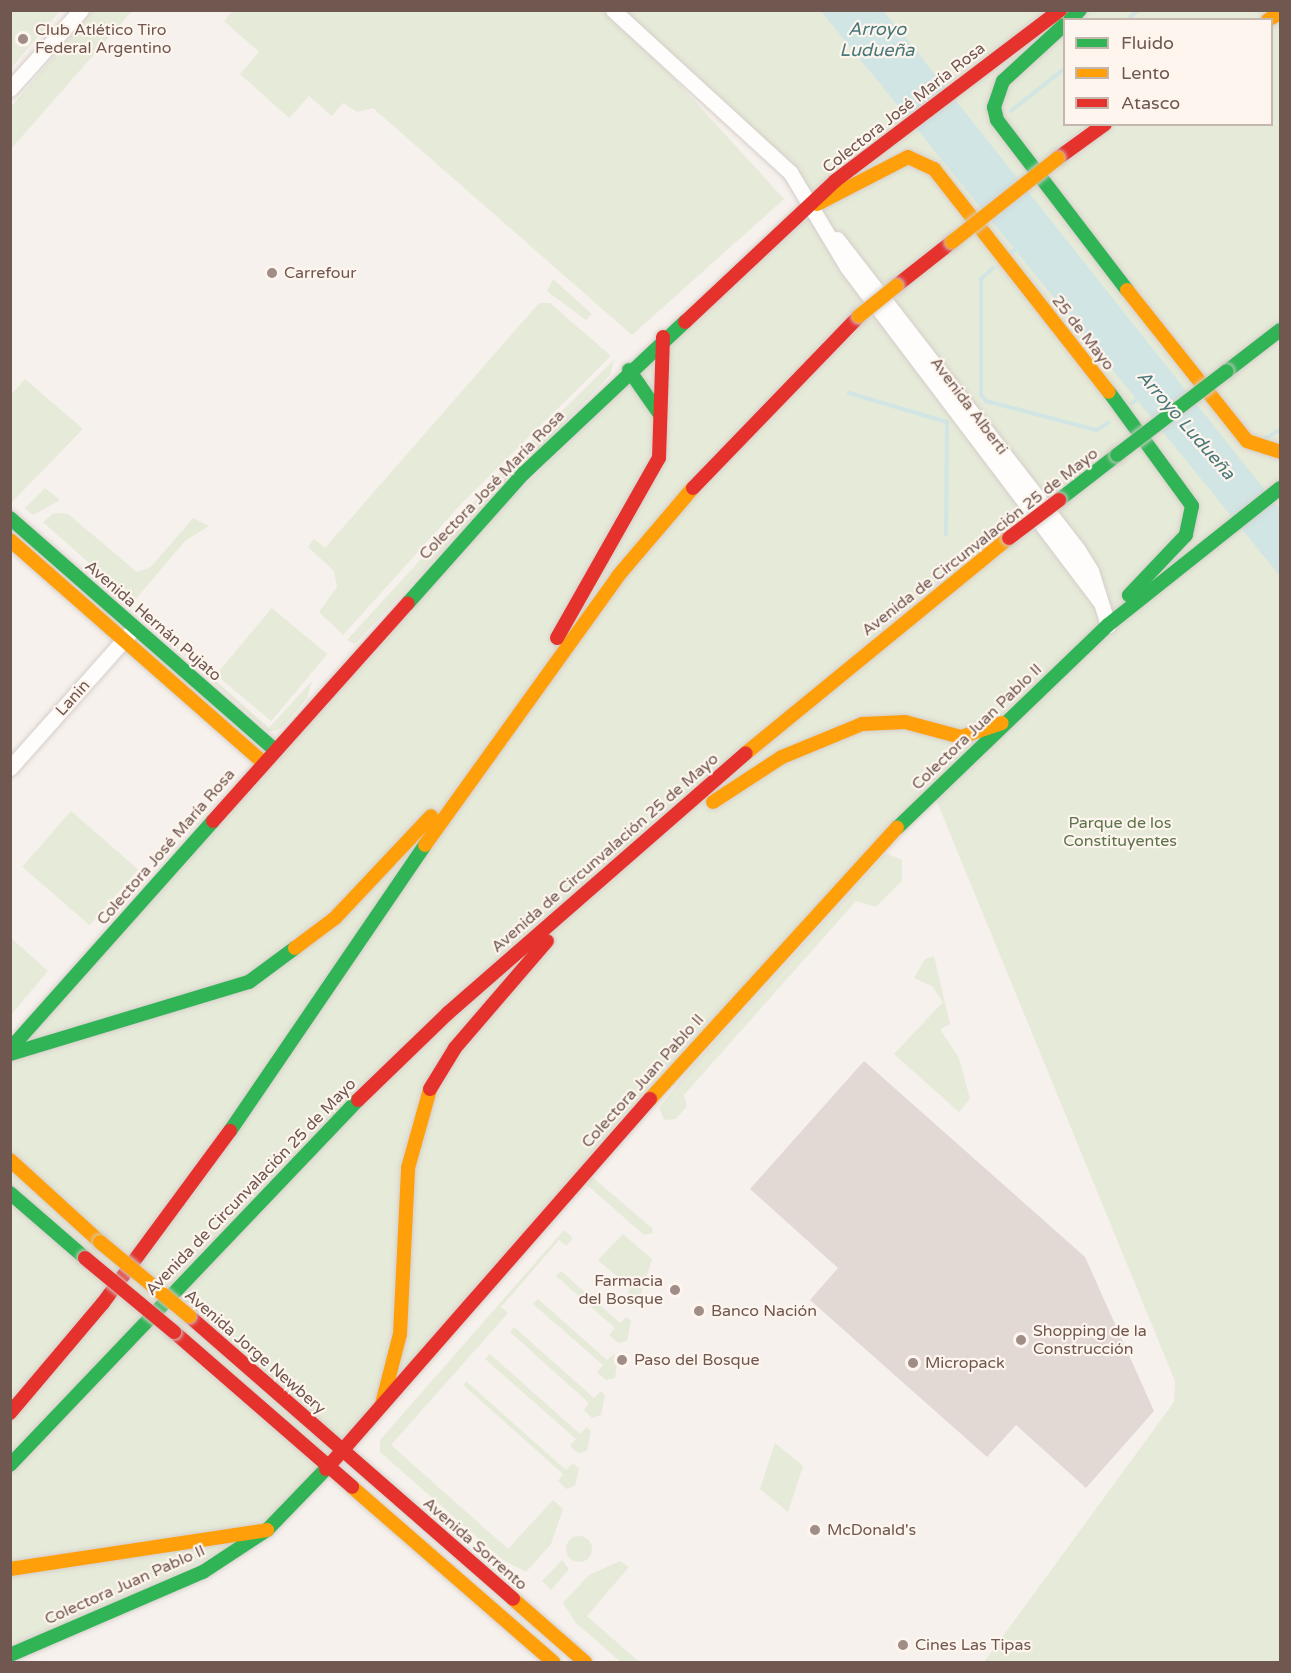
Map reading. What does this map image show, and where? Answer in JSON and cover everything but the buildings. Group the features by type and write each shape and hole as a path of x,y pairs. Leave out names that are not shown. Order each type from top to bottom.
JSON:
{"main road":[{"name":"Colectora José María Rosa","path":"10,1049 274,749 524,473 663,337 813,206 835,181 963,80 1060,10"},
{"path":"1063,27 1003,81 994,107 997,120 1221,413 1247,441 1281,452"},
{"name":"Avenida de Circunvalación 25 de Mayo","path":"10,1413 103,1303 221,1144 541,677 673,509 859,316 1058,158 1103,126"},
{"name":"25 de Mayo","path":"813,206 843,195 892,162 908,157 933,169 1184,488 1192,506 1186,535 1139,582 1108,625"},
{"name":"Avenida de Circunvalación 25 de Mayo","path":"10,1465 317,1139 578,895 662,822 1009,538 1281,330"},
{"path":"541,677 565,616 646,486 659,458 663,425 658,372 663,337"},
{"path":"629,370 651,397 663,425"},
{"name":"Colectora Juan Pablo II","path":"10,1655 202,1572 267,1530 328,1467 811,918 1002,723 1108,625 1216,536 1281,488"},
{"name":"Avenida Hernán Pujato","path":"10,518 274,749"},
{"name":"Avenida Hernán Pujato","path":"10,540 263,762"},
{"path":"662,822 712,803 813,741 862,724 904,722 961,737 1002,723"},
{"path":"10,1054 249,982 335,918 417,828 464,788"},
{"path":"382,1404 400,1334 408,1168 422,1103 456,1048 534,960 578,895"},
{"name":"Avenida Jorge Newbery","path":"10,1160 100,1242 189,1316 342,1450"},
{"path":"10,1192 553,1662"},
{"name":"Avenida Sorrento","path":"342,1450 585,1662"},
{"path":"10,1569 267,1530"}],"street":[{"path":"10,89 81,10"},
{"name":"Avenida Alberti","path":"614,10 779,160 813,206 819,224 859,261 1078,550 1108,625"},
{"name":"Lanin","path":"10,768 135,627"}],"green space":[{"path":"233,10 604,11 649,51 784,199 632,335 373,108 357,112 343,103 332,116 309,96 289,118 240,74 259,52 224,21"},
{"name":"Club Atlético Tiro Federal Argentino","path":"10,11 60,11 11,68 10,68"},
{"path":"92,11 132,11 11,149 11,107"},
{"name":"Parque de los Constituyentes","path":"613,11 1280,11 1280,1662 984,1662 1174,1402 1175,1381 933,792 267,1530 11,1655 11,1049 397,609 810,209 790,172"},
{"path":"553,279 592,314 586,320 547,291"},
{"path":"539,303 550,303 611,356 463,502 343,635 319,612 337,587 334,571 308,547 314,539 325,548"},
{"path":"614,360 610,375 355,644 347,640 506,466"},
{"path":"25,379 83,429 12,502 11,395"},
{"path":"45,488 60,500 33,515 25,508"},
{"path":"54,513 68,514 137,572 151,567 193,518 209,526 185,541 133,602 43,522"},
{"path":"272,608 327,654 271,721 216,675"},
{"path":"142,616 269,728 312,681 307,698 281,729 268,732"},
{"path":"71,811 138,869 90,925 22,867"},
{"path":"886,853 902,860 902,881 876,907 856,901 684,1095 687,1106 676,1119 664,1120 659,1108 688,1071"},
{"path":"11,938 48,971 11,1015"},
{"path":"934,956 950,1024 940,1029 959,1058 970,1099 959,1112 894,1054 943,1002 932,986 914,978 925,959"},
{"path":"591,1176 652,1228 653,1233 644,1235 587,1185"},
{"path":"564,1230 573,1238 566,1246 559,1240 501,1307 508,1313 391,1445 508,1549 553,1500 563,1509 551,1544 526,1572 503,1560 380,1452 380,1440"},
{"path":"623,1234 652,1259 638,1303 626,1299 630,1288 598,1260"},
{"path":"561,1271 620,1323 626,1317 631,1321 627,1341 618,1343 609,1335 615,1328 556,1276"},
{"path":"538,1299 607,1360 614,1354 618,1358 615,1378 606,1380 597,1372 603,1365 533,1304"},
{"path":"514,1327 594,1398 601,1391 605,1395 601,1415 592,1418 584,1410 589,1403 510,1332"},
{"path":"490,1354 580,1434 587,1427 591,1431 587,1451 578,1453 570,1446 576,1439 485,1359"},
{"path":"466,1381 566,1470 573,1463 579,1469 575,1486 566,1489 558,1481 563,1474 463,1385"},
{"path":"775,1443 803,1466 788,1512 760,1489"},
{"path":"579,1536 588,1540 592,1549 588,1558 579,1562 570,1558 566,1549 570,1540"},
{"path":"562,1560 569,1569 551,1590 542,1581"},
{"path":"620,1561 629,1567 587,1616 639,1662 621,1662 576,1623 563,1603 589,1575"}],"water":[{"name":"Arroyo Ludueña","path":"821,11 883,11 910,43 1280,509 1280,576"}],"waterway":[{"path":"1129,18 1138,10"},
{"path":"1011,111 1063,70"},
{"path":"1012,252 1021,244"},
{"path":"993,268 981,279 981,395 986,401 1096,430 1108,423"},
{"path":"849,393 947,422 946,534"},
{"path":"1132,403 1143,395"},
{"path":"1266,438 1280,430"}],"traffic: fast":[{"path":"1072,18 1080,10"},
{"path":"1063,26 1003,81 994,107 997,120 1127,290"},
{"path":"408,603 524,473 685,322"},
{"path":"1227,371 1280,330"},
{"path":"629,370 659,413"},
{"path":"1117,455 1227,371"},
{"path":"1109,392 1192,506 1186,535 1129,595"},
{"path":"1059,500 1117,455"},
{"path":"897,828 1108,625 1280,488"},
{"path":"10,518 274,749"},
{"path":"10,1049 213,821"},
{"path":"230,1131 425,845"},
{"path":"10,1054 249,982 295,948"},
{"path":"10,1465 358,1100"},
{"path":"10,1193 85,1258"},
{"path":"10,1655 203,1572 267,1530 326,1469"}],"traffic: slow":[{"path":"1271,18 1280,13"},
{"path":"817,204 908,157 934,169 1109,392"},
{"path":"952,242 1058,158"},
{"path":"859,316 896,286"},
{"path":"1127,290 1247,441 1280,452"},
{"path":"425,845 618,576 693,488"},
{"path":"746,753 1009,538"},
{"path":"10,540 263,762"},
{"path":"713,802 782,757 862,724 905,722 961,737 1002,723"},
{"path":"295,948 335,918 431,816"},
{"path":"650,1099 897,828"},
{"path":"382,1404 400,1334 408,1168 430,1089"},
{"path":"10,1160 100,1242"},
{"path":"100,1242 189,1316"},
{"path":"352,1487 553,1662"},
{"path":"10,1569 267,1530"},
{"path":"513,1599 585,1662"}],"traffic: jam":[{"path":"685,322 835,181 1060,10"},
{"path":"1058,158 1102,126"},
{"path":"896,286 952,242"},
{"path":"693,488 859,316"},
{"path":"557,638 659,458 663,337"},
{"path":"1009,538 1059,500"},
{"path":"213,821 408,603"},
{"path":"358,1100 448,1013 746,753"},
{"path":"430,1089 455,1048 547,941"},
{"path":"326,1469 650,1099"},
{"path":"10,1413 103,1303 230,1131"},
{"path":"85,1258 174,1332"},
{"path":"189,1316 513,1599"},
{"path":"174,1332 352,1487"}],"place":[{"name":"Club Atlético Tiro Federal Argentino","path":"23,39"},
{"name":"Carrefour","path":"272,273"},
{"name":"Farmacia del Bosque","path":"675,1290"},
{"name":"Banco Nación","path":"699,1311"},
{"name":"Shopping de la Construcción","path":"1021,1340"},
{"name":"Paso del Bosque","path":"622,1360"},
{"name":"Micropack","path":"913,1363"},
{"name":"McDonald's","path":"815,1530"},
{"name":"Cines Las Tipas","path":"903,1645"}]}
